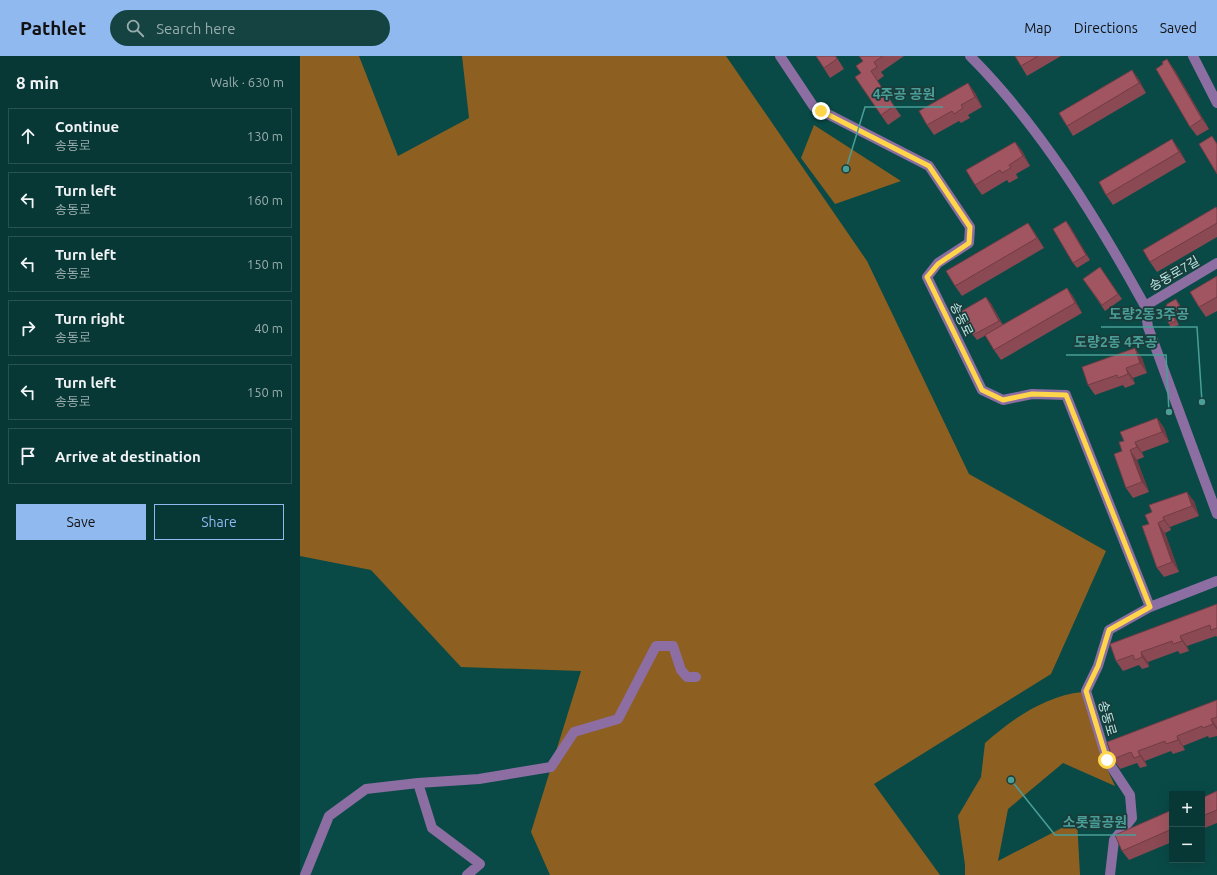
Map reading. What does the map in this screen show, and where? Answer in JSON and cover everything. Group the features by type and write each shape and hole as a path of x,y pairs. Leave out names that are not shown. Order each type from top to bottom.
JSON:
{"street":[{"name":"송동로","path":"780,56 814,107 929,166 954,202 970,227 969,243 938,264 927,277 930,284 982,390 1003,400 1032,394 1066,395 1150,607"},
{"path":"970,56 991,77 1033,127 1083,204 1144,306 1148,327 1217,514"},
{"path":"1193,56 1217,103"},
{"name":"송동로7길","path":"1144,306 1217,263"},
{"name":"송동로","path":"1110,875 1114,840 1132,818 1130,794 1107,760 1086,691 1098,666 1109,630 1150,607 1217,581"},
{"path":"306,875 329,816 366,789 418,783 479,779 551,767 574,732 618,719 656,646 673,646 681,670 687,677 696,677"},
{"path":"418,783 432,828 480,864 467,875"}],"shaded area":[{"path":"300,56 359,56 398,156 469,118 462,56 726,56 867,261 969,474 1106,551 1051,674 874,784 940,875 550,875 531,832 581,671 461,667 371,570 300,556"},
{"path":"814,125 901,181 835,204 801,158"},
{"path":"1082,692 1105,764 1115,786 1063,763 1008,809 998,861 1077,820 1080,875 965,875 958,816 981,777 985,743 1006,725 1030,710 1055,698"}],"building":[{"path":"816,56 835,56 837,59 824,68"},
{"path":"859,56 883,56 874,62 877,67 871,71 894,106 881,115 855,77 861,73 856,66 863,61"},
{"path":"1015,56 1038,56 1021,66"},
{"path":"1167,59 1202,119 1190,127 1156,69"},
{"path":"1132,70 1139,83 1067,126 1059,113"},
{"path":"968,83 975,97 961,105 963,108 954,114 952,111 927,125 919,111"},
{"path":"1212,136 1217,144 1217,174 1199,144"},
{"path":"1172,139 1179,152 1106,195 1099,182"},
{"path":"1015,142 1023,156 1009,165 1011,168 1002,173 1000,170 975,185 966,170"},
{"path":"1216,207 1217,223 1150,262 1143,250"},
{"path":"1066,221 1086,255 1073,263 1053,229"},
{"path":"1028,223 1037,238 955,286 946,271"},
{"path":"1100,267 1118,294 1102,305 1083,279"},
{"path":"1217,276 1217,297 1199,307 1190,292"},
{"path":"1067,288 1075,303 994,350 985,335"},
{"path":"986,297 999,321 973,335 960,312"},
{"path":"1176,299 1181,309 1172,313 1176,321 1169,324 1164,313 1167,304"},
{"path":"1135,348 1140,363 1126,368 1128,374 1118,378 1117,375 1088,385 1082,367"},
{"path":"1157,418 1162,432 1135,442 1137,447 1130,450 1142,482 1126,488 1114,454 1122,451 1119,442 1124,441 1120,432"},
{"path":"1187,492 1192,506 1163,517 1164,520 1158,523 1172,562 1157,568 1142,526 1149,524 1145,515 1152,512 1149,505"},
{"path":"1217,604 1217,628 1211,630 1210,625 1180,636 1182,641 1173,644 1172,641 1141,652 1142,657 1135,660 1133,655 1116,661 1110,644"},
{"path":"1217,700 1217,717 1211,719 1213,724 1203,728 1202,726 1177,736 1178,740 1166,744 1165,741 1138,751 1140,756 1134,758 1131,752 1113,759 1107,742"},
{"path":"1217,791 1217,810 1205,815 1205,797"},
{"path":"1169,811 1169,830 1122,851 1115,835"}],"place":[{"name":"4주공 공원","path":"846,169"},
{"name":"도량2동3주공","path":"1202,402"},
{"name":"도량2동 4주공","path":"1169,412"},
{"name":"소롯골공원","path":"1011,780"}],"route":[{"path":"821,111 929,166 970,227 969,243 938,264 927,277 982,390 1003,400 1032,394 1066,395 1150,607 1109,630 1098,666 1086,691 1107,760"}]}
